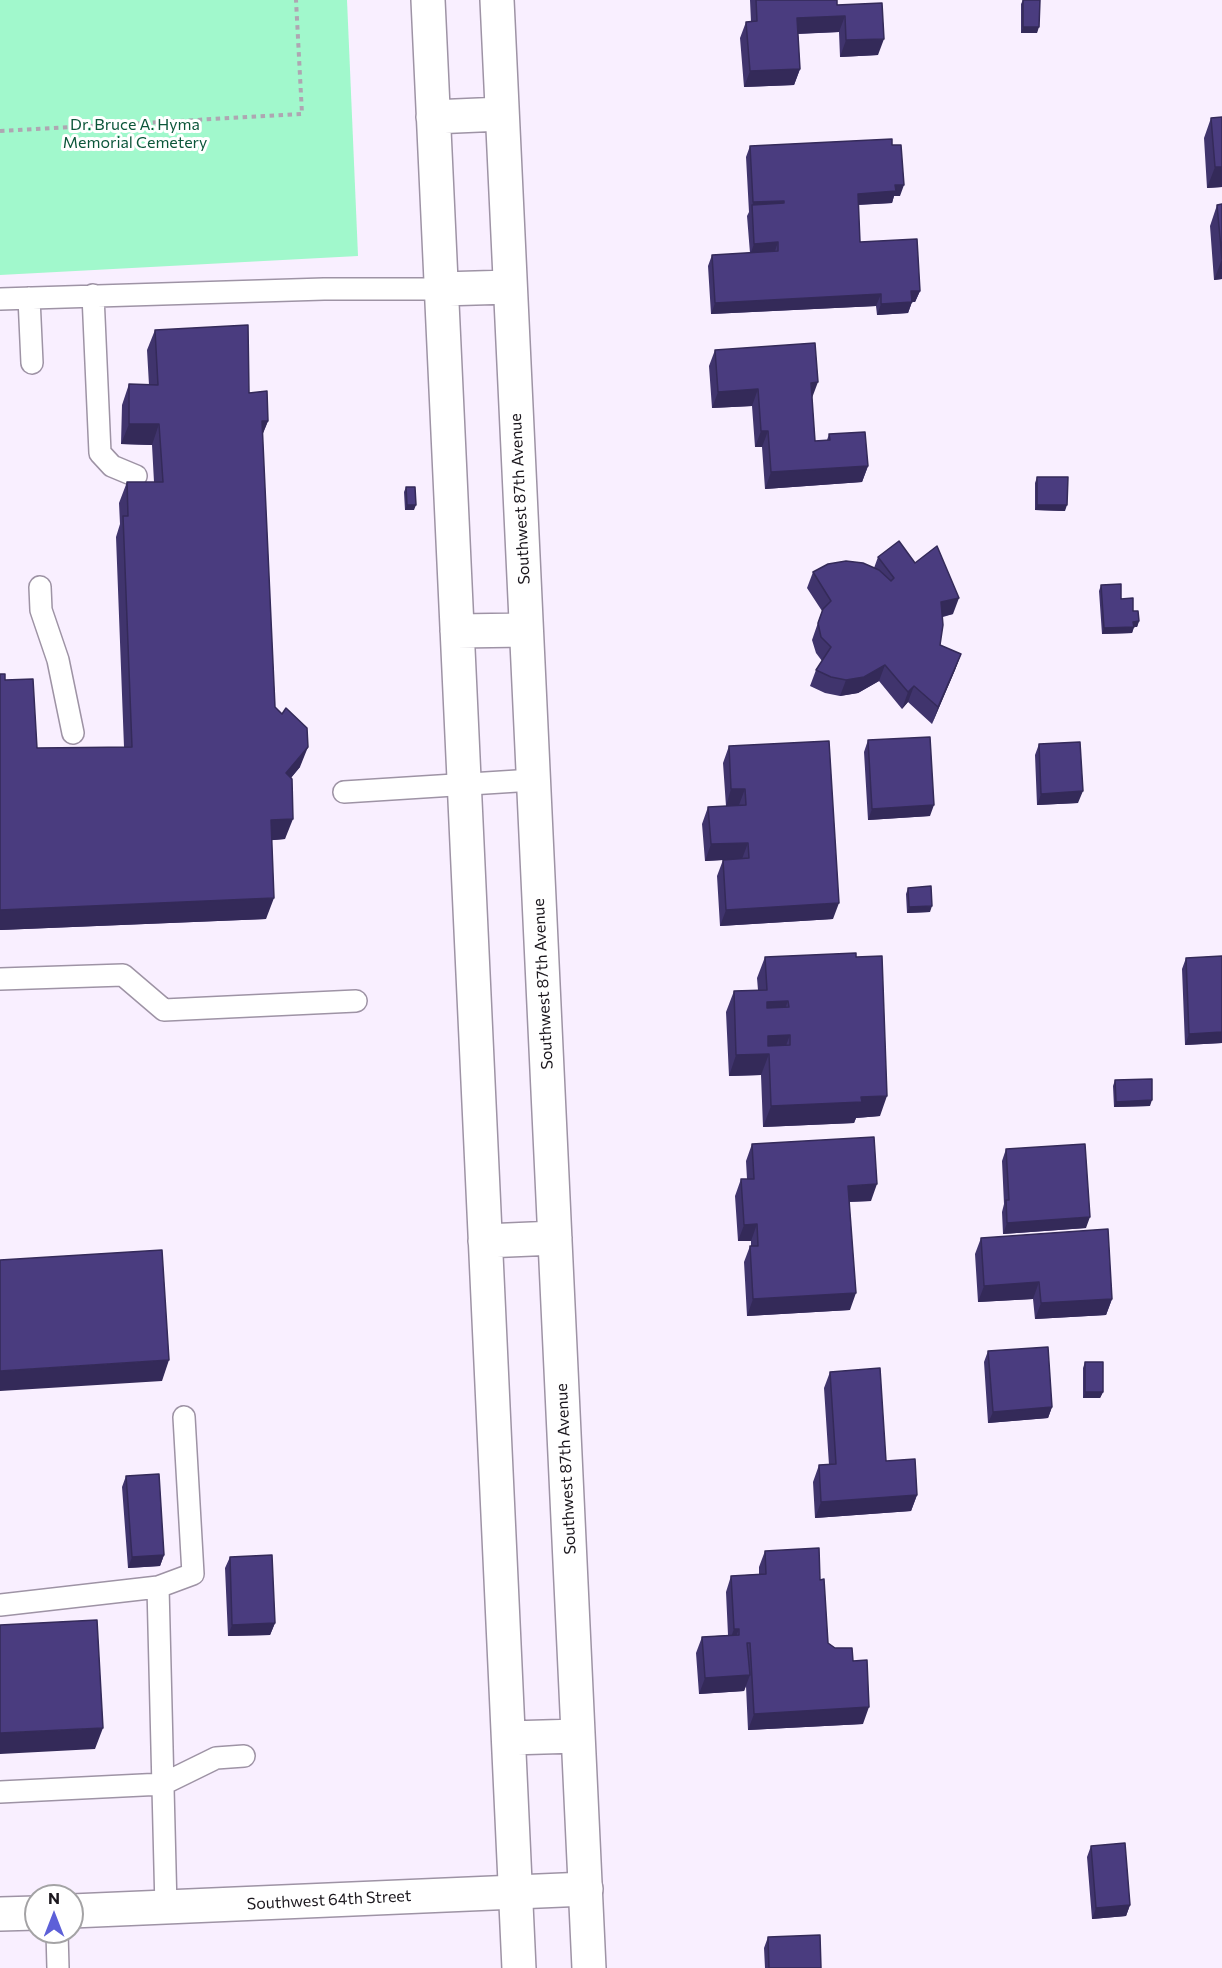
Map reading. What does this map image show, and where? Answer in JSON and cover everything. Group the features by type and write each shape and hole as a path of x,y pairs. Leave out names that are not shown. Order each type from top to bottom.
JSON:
{"main road":[{"path":"428,0 519,1968"},
{"name":"Southwest 87th Avenue","path":"496,0 589,1968"},
{"path":"433,117 502,114"},
{"path":"441,289 510,287"},
{"path":"457,631 526,630"},
{"path":"484,1241 555,1238"},
{"path":"509,1738 578,1736"},
{"name":"Southwest 64th Street","path":"84,1911 586,1889"},
{"path":"0,1914 24,1913"}],"lane":[{"path":"0,300 93,295 324,289 441,289"},
{"path":"93,295 100,453 112,466 136,476"},
{"path":"29,298 32,363"},
{"path":"40,587 41,610 58,660 73,734"},
{"path":"344,792 533,780"},
{"path":"0,979 123,975 164,1010 356,1001"},
{"path":"0,1605 158,1587 193,1574 184,1417"},
{"path":"158,1587 166,1908"},
{"path":"0,1792 163,1784 216,1758 244,1756"},
{"path":"57,1944 58,1968"}],"path":[{"path":"0,131 302,114 296,0"}],"green space":[{"name":"Dr. Bruce A. Hyma Memorial Cemetery","path":"0,0 347,0 358,256 0,275"}],"building":[{"path":"756,0 837,0 837,5 882,3 884,39 846,40 845,16 797,18 800,69 750,71 746,22 757,21"},
{"path":"1023,0 1040,0 1039,27 1023,27"},
{"path":"1222,117 1222,167 1215,167 1211,118"},
{"path":"892,139 892,145 901,145 904,185 895,185 896,191 858,194 860,242 917,239 920,291 911,291 912,302 881,304 881,294 715,303 712,255 778,251 778,242 754,244 752,205 784,203 784,201 753,202 750,146"},
{"path":"1222,204 1222,259 1217,205"},
{"path":"248,325 249,393 267,391 268,421 262,421 275,707 282,714 286,708 307,728 308,747 286,773 292,779 293,819 271,820 274,898 0,910 0,674 5,674 5,680 33,679 37,748 132,747 123,516 128,516 127,482 163,482 159,424 129,424 129,384 158,385 155,330"},
{"path":"815,343 818,382 811,383 815,441 830,440 829,434 865,432 868,466 771,472 768,431 761,431 758,389 718,392 715,350"},
{"path":"1037,477 1068,477 1067,505 1037,505"},
{"path":"406,487 415,487 416,505 407,505"},
{"path":"899,541 915,563 937,546 959,598 941,602 943,625 940,645 961,654 938,707 914,686 908,692 885,665 864,677 846,680 831,677 816,670 831,647 821,637 818,623 823,609 831,601 813,572 828,564 846,561 863,563 879,570 891,581 894,578 878,557"},
{"path":"1121,584 1121,599 1133,598 1133,611 1138,611 1139,621 1133,622 1134,627 1104,628 1101,585"},
{"path":"930,737 934,805 872,809 868,740"},
{"path":"829,741 839,903 726,910 723,860 749,858 748,843 711,844 708,807 746,805 745,789 731,789 729,746"},
{"path":"1080,742 1083,791 1041,794 1039,744"},
{"path":"931,886 932,906 909,907 908,888"},
{"path":"856,953 856,957 882,956 887,1096 861,1097 862,1102 771,1106 769,1054 736,1055 734,991 767,990 765,957","holes":["788,1001 789,1007 767,1008 767,1002","790,1035 790,1045 768,1046 768,1036"]},
{"path":"1222,956 1222,1032 1189,1034 1186,958"},
{"path":"1152,1079 1152,1100 1116,1102 1115,1080"},
{"path":"874,1137 877,1184 848,1186 856,1293 753,1299 750,1246 758,1246 757,1224 744,1225 741,1179 754,1179 752,1144"},
{"path":"1085,1144 1090,1217 1007,1223 1006,1200 1009,1200 1006,1149"},
{"path":"1108,1229 1112,1299 1041,1303 1039,1282 984,1286 981,1238"},
{"path":"162,1250 169,1360 0,1371 0,1260"},
{"path":"1048,1347 1052,1407 993,1412 988,1351"},
{"path":"1085,1362 1103,1362 1103,1392 1085,1392"},
{"path":"880,1368 886,1461 915,1459 917,1495 821,1502 819,1465 836,1464 830,1372"},
{"path":"159,1474 164,1555 132,1557 126,1476"},
{"path":"819,1548 820,1580 824,1579 828,1643 835,1648 852,1648 853,1661 867,1660 869,1707 754,1714 750,1643 747,1643 750,1675 705,1678 702,1637 739,1635 739,1629 734,1629 731,1576 766,1574 765,1551"},
{"path":"272,1555 275,1623 232,1625 230,1557"},
{"path":"97,1620 103,1728 0,1733 0,1625"},
{"path":"1125,1843 1130,1905 1096,1908 1091,1846"},
{"path":"820,1935 821,1968 769,1968 768,1937"}]}
